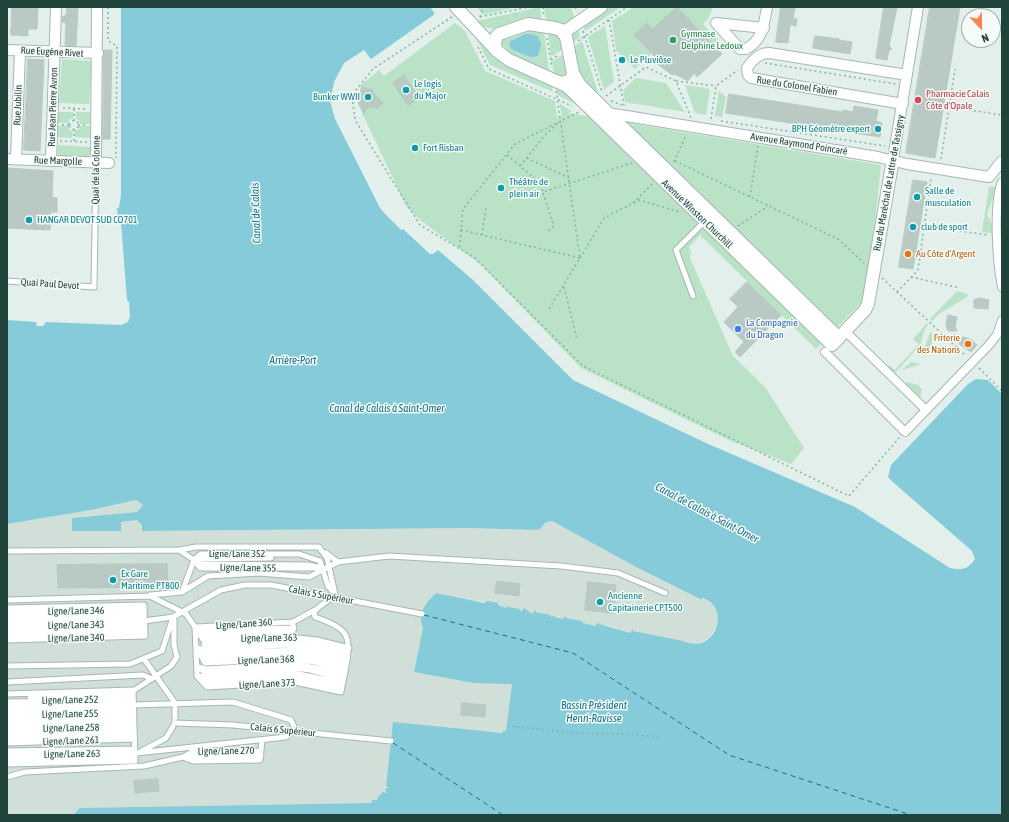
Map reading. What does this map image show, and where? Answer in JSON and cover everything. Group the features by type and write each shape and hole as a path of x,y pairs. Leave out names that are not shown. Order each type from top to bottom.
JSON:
{"street":[{"name":"Rue Jean Pierre Avron","path":"51,161 56,7"},
{"name":"Quai de la Colonne","path":"96,163 98,54 97,7"},
{"path":"564,32 601,7"},
{"path":"764,28 767,7"},
{"name":"Rue du Maréchal de Lattre de Tassigny","path":"835,341 867,307 918,7"},
{"path":"455,11 475,18 486,32 499,34 525,24 546,26 564,32 573,73 571,80 558,81 509,60 497,51 475,18"},
{"path":"497,51 494,42 499,34"},
{"name":"Rue Eugène Rivet","path":"7,50 98,54"},
{"name":"Rue Jubilin","path":"12,159 20,51"},
{"name":"Rue du Colonel Fabien","path":"902,104 751,78 747,73 751,63 762,53 769,53 907,75"},
{"name":"Avenue Winston Churchill","path":"573,73 578,83 835,341 905,432"},
{"name":"Avenue Winston Churchill","path":"558,81 705,221 835,341"},
{"name":"Avenue Raymond Poincaré","path":"608,113 759,138 894,154 936,169 989,177 1002,161"},
{"name":"Rue Margolle","path":"12,159 109,163"},
{"path":"1002,182 997,200 999,272 1002,287"},
{"path":"905,432 996,336 1002,320"},
{"path":"835,341 926,410"}],"lane":[{"name":"Quai de la Colonne","path":"94,287 96,163"},
{"path":"693,296 676,250 705,221"},
{"name":"Quai Paul Devot","path":"7,282 94,287"},
{"path":"7,551 179,550 196,547 319,547 338,562"},
{"name":"Ligne/Lane 352","path":"179,550 194,560 201,554 299,556 320,561 323,569"},
{"path":"324,552 329,566 335,594"},
{"path":"7,600 147,596 182,592 208,576 259,573 309,577 338,562 389,556 560,566 618,573 665,593"},
{"path":"182,592 194,560 200,564 307,567 323,569"},
{"path":"323,569 328,586 335,594"},
{"name":"Calais 5 Supérieur","path":"144,621 173,616 221,590 245,585 271,585 422,614"},
{"path":"147,596 186,614 195,627 204,636 294,627 315,609 328,602 335,594"},
{"path":"7,608 144,621"},
{"path":"315,609 315,617 342,630 346,634 345,670"},
{"name":"Ligne/Lane 346","path":"7,612 144,621"},
{"path":"7,666 130,664 144,660 162,651 173,616"},
{"path":"135,755 134,712 154,678 171,666 177,657 174,645 173,616"},
{"path":"7,617 144,621"},
{"path":"7,621 144,621"},
{"path":"7,631 144,621"},
{"path":"7,636 144,621"},
{"name":"Ligne/Lane 343","path":"7,626 144,621"},
{"name":"Ligne/Lane 340","path":"7,640 144,621"},
{"path":"195,627 198,676 206,678 345,670"},
{"name":"Ligne/Lane 360","path":"195,627 294,627"},
{"name":"Ligne/Lane 363","path":"195,627 204,641 280,636 317,640 345,670"},
{"path":"204,645 294,641 314,643 345,670"},
{"path":"196,647 204,650 295,646 313,648 345,670"},
{"path":"196,647 205,658 287,654 320,658 345,670"},
{"path":"7,760 135,755 166,738 174,723 175,703 154,678 144,660"},
{"path":"197,666 206,669 296,664 345,670"},
{"name":"Ligne/Lane 373","path":"198,676 207,687 296,682 345,670"},
{"path":"7,682 143,675 154,678"},
{"path":"7,694 134,712"},
{"path":"7,698 134,712"},
{"name":"Ligne/Lane 252","path":"7,702 134,712"},
{"path":"7,738 175,703 233,702 291,720 295,729 286,737 262,740 135,755 7,764"},
{"path":"7,706 134,712"},
{"path":"7,710 134,712"},
{"path":"7,720 134,712"},
{"path":"7,725 134,712"},
{"path":"7,734 134,712"},
{"name":"Ligne/Lane 255","path":"7,715 134,712"},
{"name":"Ligne/Lane 258","path":"7,729 134,712"},
{"name":"Ligne/Lane 261","path":"7,743 134,712"},
{"name":"Calais 6 Supérieur","path":"174,723 233,725 391,741"},
{"path":"7,777 26,772 144,766 183,757 260,755 262,740"},
{"path":"7,751 135,755"},
{"name":"Ligne/Lane 263","path":"7,756 135,755"},
{"name":"Ligne/Lane 270","path":"193,757 260,755"},
{"path":"183,757 193,757"}],"path":[{"path":"108,7 108,41 117,46 116,162 109,163"},
{"path":"475,18 483,7"},
{"path":"475,18 529,7"},
{"path":"543,7 558,81 560,121 580,258"},
{"path":"575,7 604,98"},
{"path":"568,48 627,7"},
{"path":"455,11 373,69 352,95 355,120 420,225 460,247 475,258 583,366 849,496 905,432"},
{"path":"604,98 624,106 609,20"},
{"path":"705,118 711,120 716,86 734,72 751,63 905,86"},
{"path":"604,98 646,67 676,81 716,86"},
{"path":"897,292 918,270 924,226 949,107 955,69"},
{"path":"676,81 692,116 684,115"},
{"path":"949,107 1002,115"},
{"path":"52,108 97,109"},
{"path":"74,108 74,121"},
{"path":"460,247 463,209 515,144 580,112"},
{"path":"74,121 70,121 70,128 74,129"},
{"path":"74,121 78,121 77,129 74,129 74,142"},
{"path":"520,166 545,135 560,121"},
{"path":"719,121 894,154"},
{"path":"750,197 759,138"},
{"path":"51,141 96,143"},
{"path":"506,155 541,184 554,226 548,230"},
{"path":"527,158 568,178"},
{"path":"675,161 843,242 1002,391"},
{"path":"543,192 632,163"},
{"path":"549,309 564,287 604,218 639,200 683,213"},
{"path":"482,235 486,206"},
{"path":"738,226 768,206"},
{"path":"924,226 998,236"},
{"path":"461,230 580,258"},
{"path":"911,277 960,288"},
{"path":"564,287 577,339"},
{"path":"507,726 576,733 630,734 659,738"}],"shaded area":[{"path":"136,500 143,505 137,512 72,518 120,531 120,522 138,519 142,525 142,531 468,528 537,530 546,522 552,521 638,568 701,600 706,599 717,611 718,624 709,638 697,644 689,644 633,631 630,633 617,630 617,628 598,624 599,623 595,626 583,623 582,621 566,618 566,616 562,619 560,617 551,617 549,615 535,612 533,614 521,612 509,607 509,605 506,608 498,605 498,603 477,601 423,628 414,672 512,684 506,731 503,733 491,731 391,741 386,786 390,788 386,790 387,793 377,797 376,800 372,800 371,803 81,808 73,815 7,815 7,524 91,510"}],"green space":[{"path":"477,7 517,7 483,15"},
{"path":"540,7 542,22 493,29 485,27 477,21"},
{"path":"544,7 571,7 575,18 565,25 547,23"},
{"path":"609,7 621,7 585,31 583,24"},
{"path":"634,7 677,7 652,29 647,23 634,35 651,54 635,69 616,50 612,21"},
{"path":"677,7 713,7 708,19 703,24 718,40 713,44"},
{"path":"455,23 465,31 485,71 555,101 557,118 562,115 559,103 571,111 569,113 881,165 870,268 864,300 816,349 700,235 689,247 691,251 690,258 733,356 765,387 804,448 791,464 731,441 581,368 480,264 420,220 406,206 358,104 361,85 379,70 384,76"},
{"path":"605,26 614,82 604,90 588,37"},
{"path":"578,28 580,37 571,44 571,34"},
{"path":"531,30 544,32 549,71 512,55 500,43 509,35"},
{"path":"548,32 559,35 563,49 551,57"},
{"path":"478,36 551,83 553,92 490,65 476,38"},
{"path":"582,41 599,96 597,98 582,84 572,48"},
{"path":"564,54 567,72 565,76 554,74 552,61"},
{"path":"62,59 92,61 89,104 59,103"},
{"path":"636,78 666,83 685,112 625,102 623,90"},
{"path":"556,85 561,87 580,106 557,95"},
{"path":"685,85 710,89 706,115 695,113"},
{"path":"719,91 726,97 722,117 715,116"},
{"path":"58,112 73,112 73,119 69,119 69,123 58,123"},
{"path":"76,112 90,112 90,124 80,124 79,120 76,119"},
{"path":"58,126 69,126 69,130 73,131 72,138 58,137"},
{"path":"79,126 90,126 90,138 75,137 75,130 79,130"},
{"path":"58,145 90,147 91,154 87,158 58,157"},
{"path":"989,186 995,187 996,190 987,214 993,227 993,233 982,232"},
{"path":"957,291 968,294 967,297 939,314 932,321 930,319"},
{"path":"927,323 928,325 925,329 920,345 894,374 887,367 889,365 895,370 919,344 913,339"},
{"path":"930,332 932,333 932,345 917,356 924,349"},
{"path":"911,362 921,364 902,370"},
{"path":"907,382 918,385 922,390 920,397 905,383"}],"water":[{"name":"Arrière-Port","path":"121,7 430,7 435,14 371,59 364,50 344,63 334,82 330,101 335,119 380,208 385,214 401,230 403,229 430,254 433,254 438,250 473,280 573,380 706,443 855,507 950,568 961,569 970,565 975,559 972,551 888,477 891,465 968,384 976,379 988,380 1002,394 1002,815 73,815 80,808 371,803 372,800 377,800 383,792 387,793 385,789 389,788 386,786 393,722 503,733 503,730 506,731 512,684 474,683 414,672 423,628 421,623 422,613 426,605 436,593 484,603 487,601 498,603 498,605 506,608 509,605 509,607 519,609 521,612 524,608 532,614 535,610 536,612 550,615 551,617 553,616 562,619 566,616 566,618 582,621 583,623 595,626 599,622 599,624 630,633 633,629 633,631 694,644 704,642 711,637 718,623 718,616 711,602 703,598 702,600 638,568 552,521 546,522 537,530 468,528 142,531 142,525 137,520 121,522 121,531 72,531 72,518 137,512 143,505 136,500 91,510 7,524 7,320 36,322 37,326 43,326 46,322 121,325 128,322 130,316 129,302 127,300 121,222 118,220 117,208 119,208 121,194"},
{"path":"525,34 538,36 541,44 538,56 530,57 511,49 509,42"}],"building":[{"path":"12,7 38,7 37,29 28,29 28,36 11,35"},
{"path":"67,7 78,7 76,46 65,45 66,23 62,22 62,17 66,15"},
{"name":"Gymnase Delphine Ledoux","path":"677,7 722,54 697,77 694,73 688,81 675,74 672,75 656,63 655,57 634,35 647,23 652,29"},
{"path":"781,7 795,7 793,19 797,19 796,26 790,25 788,43 776,42"},
{"path":"884,7 897,7 889,46 892,49 889,50 887,60 876,58"},
{"path":"930,7 960,7 935,158 906,153"},
{"path":"815,36 852,42 850,54 813,48"},
{"path":"104,50 112,50 110,139 103,139"},
{"path":"28,59 44,60 40,151 24,150"},
{"name":"Le logis du Major","path":"404,75 419,98 408,106 393,83"},
{"name":"Bunker WWII","path":"362,87 373,90 373,93 383,103 377,108 368,107 364,114 358,101"},
{"path":"729,94 842,112 843,110 853,112 854,106 878,110 876,121 882,123 880,137 726,113"},
{"path":"7,168 53,171 52,197 57,198 57,212 51,212 50,230 7,228"},
{"path":"913,180 927,182 913,269 899,267"},
{"path":"747,282 781,315 740,357 735,352 744,342 724,322 738,307 730,299"},
{"path":"980,298 989,300 988,309 974,308 974,300"},
{"path":"948,315 957,317 955,326 957,331 948,331 946,325"},
{"path":"963,337 970,339 977,345 971,352 959,344"},
{"name":"Ex Gare Maritime PT800","path":"167,564 168,587 58,588 57,565"},
{"path":"497,581 520,584 519,596 495,593"},
{"name":"Ancienne Capitainerie CPT500","path":"588,582 616,585 613,613 585,610"},
{"path":"462,703 486,705 485,717 461,715"},
{"path":"158,779 159,791 135,793 134,781"}],"ferry route":[{"path":"424,615 573,653 729,755 911,815"},
{"path":"393,743 503,815"}],"place":[{"name":"Gymnase Delphine Ledoux","path":"673,40"},
{"name":"Le Pluviôse","path":"622,60"},
{"name":"Le logis du Major","path":"406,90"},
{"name":"Bunker WWII","path":"368,97"},
{"name":"Pharmacie Calais Côte d'Opale","path":"918,100"},
{"name":"BPH Géomètre expert","path":"878,129"},
{"name":"Fort Risban","path":"415,148"},
{"name":"Théâtre de plein air","path":"501,188"},
{"name":"Salle de musculation","path":"917,197"},
{"name":"HANGAR DEVOT SUD CO701","path":"29,220"},
{"name":"club de sport","path":"913,227"},
{"name":"Au Côte d'Argent","path":"908,254"},
{"name":"La Compagnie du Dragon","path":"738,329"},
{"name":"Friterie des Nations","path":"968,344"},
{"name":"Ex Gare Maritime PT800","path":"113,580"},
{"name":"Ancienne Capitainerie CPT500","path":"600,602"}],"water label":[{"name":"Canal de Calais","path":"256,213"},
{"name":"Canal de Calais à Saint-Omer","path":"387,409"},
{"name":"Canal de Calais à Saint-Omer","path":"707,513"},
{"name":"Bassin Président Henri-Ravisse","path":"594,712"}]}
